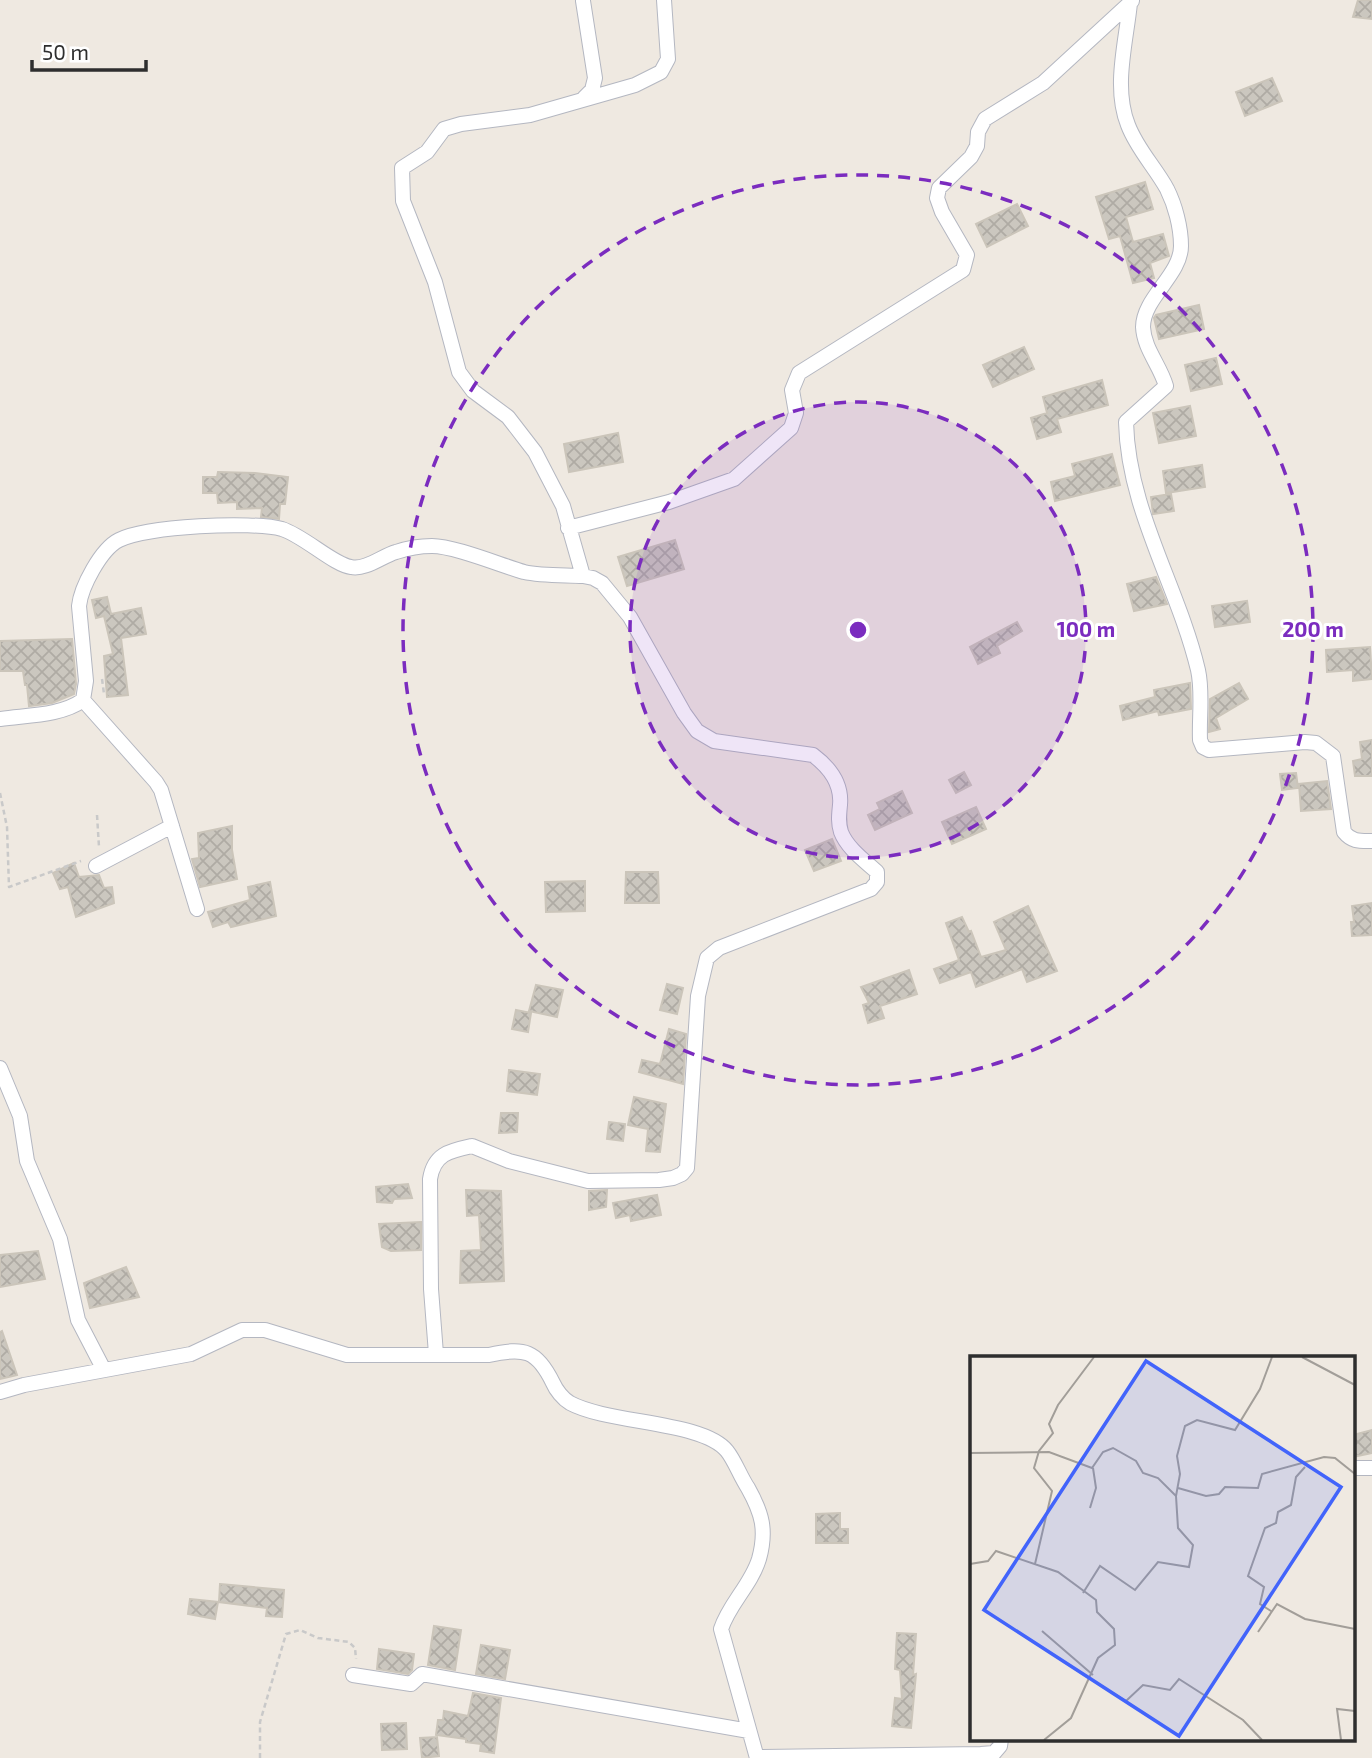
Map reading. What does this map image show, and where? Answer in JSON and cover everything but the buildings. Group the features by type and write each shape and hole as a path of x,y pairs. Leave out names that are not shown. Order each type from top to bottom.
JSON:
{"street":[{"path":"583,576 563,506 535,452 508,417 472,391 459,372 435,282 403,201 402,168 426,152 444,129 461,124 530,115 635,85 661,72 668,59 664,0"},
{"path":"583,1 595,78 592,90 583,99"},
{"path":"568,528 669,502 734,479 791,428 796,413 792,390 799,373 963,270 967,254 942,212 937,198 939,188 971,157 985,119 1043,83 1131,2"},
{"path":"1131,2 1120,96 1128,126 1148,162 1167,188 1177,216 1181,248 1167,281 1154,297 1143,324 1147,346 1161,369 1166,386 1126,422 1126,445 1144,521 1163,566 1198,671 1200,740 1203,747 1209,750 1281,743 1316,743 1333,756 1344,832 1357,841 1372,841"},
{"path":"0,719 63,710 83,700 86,681 79,606 81,594 105,550 118,540 132,535 202,525 275,528 302,538 349,567 361,568 395,552 437,546 528,573 593,578 602,583 630,617 697,731 714,741 813,755 825,764 836,781 841,802 838,818 842,835 877,872 877,882 871,889 719,948 707,958 698,996 687,1168 682,1174 659,1180 588,1181 509,1161 472,1146 443,1155 433,1164 430,1180 431,1289 436,1354"},
{"path":"83,700 161,790 197,909"},
{"path":"96,866 172,826"},
{"path":"0,1068 20,1116 27,1161 60,1239 78,1320 104,1370"},
{"path":"0,1392 24,1385 191,1354 242,1330 265,1330 347,1355 489,1355 523,1351 534,1355 547,1370 556,1389 567,1402 602,1416 707,1436 726,1450 761,1510 764,1534 758,1561 742,1593 725,1616 721,1629 757,1757 981,1754 994,1753 1000,1746 1000,1740"},
{"path":"1354,1468 1372,1468"},
{"path":"353,1675 411,1684 422,1674 749,1731"}],"path":[{"path":"100,669 104,694"},
{"path":"0,793 8,827 9,887 85,860 96,866 100,840 97,815"},
{"path":"260,1758 260,1722 286,1634 300,1630 318,1638 349,1642 355,1648 353,1675"}]}
